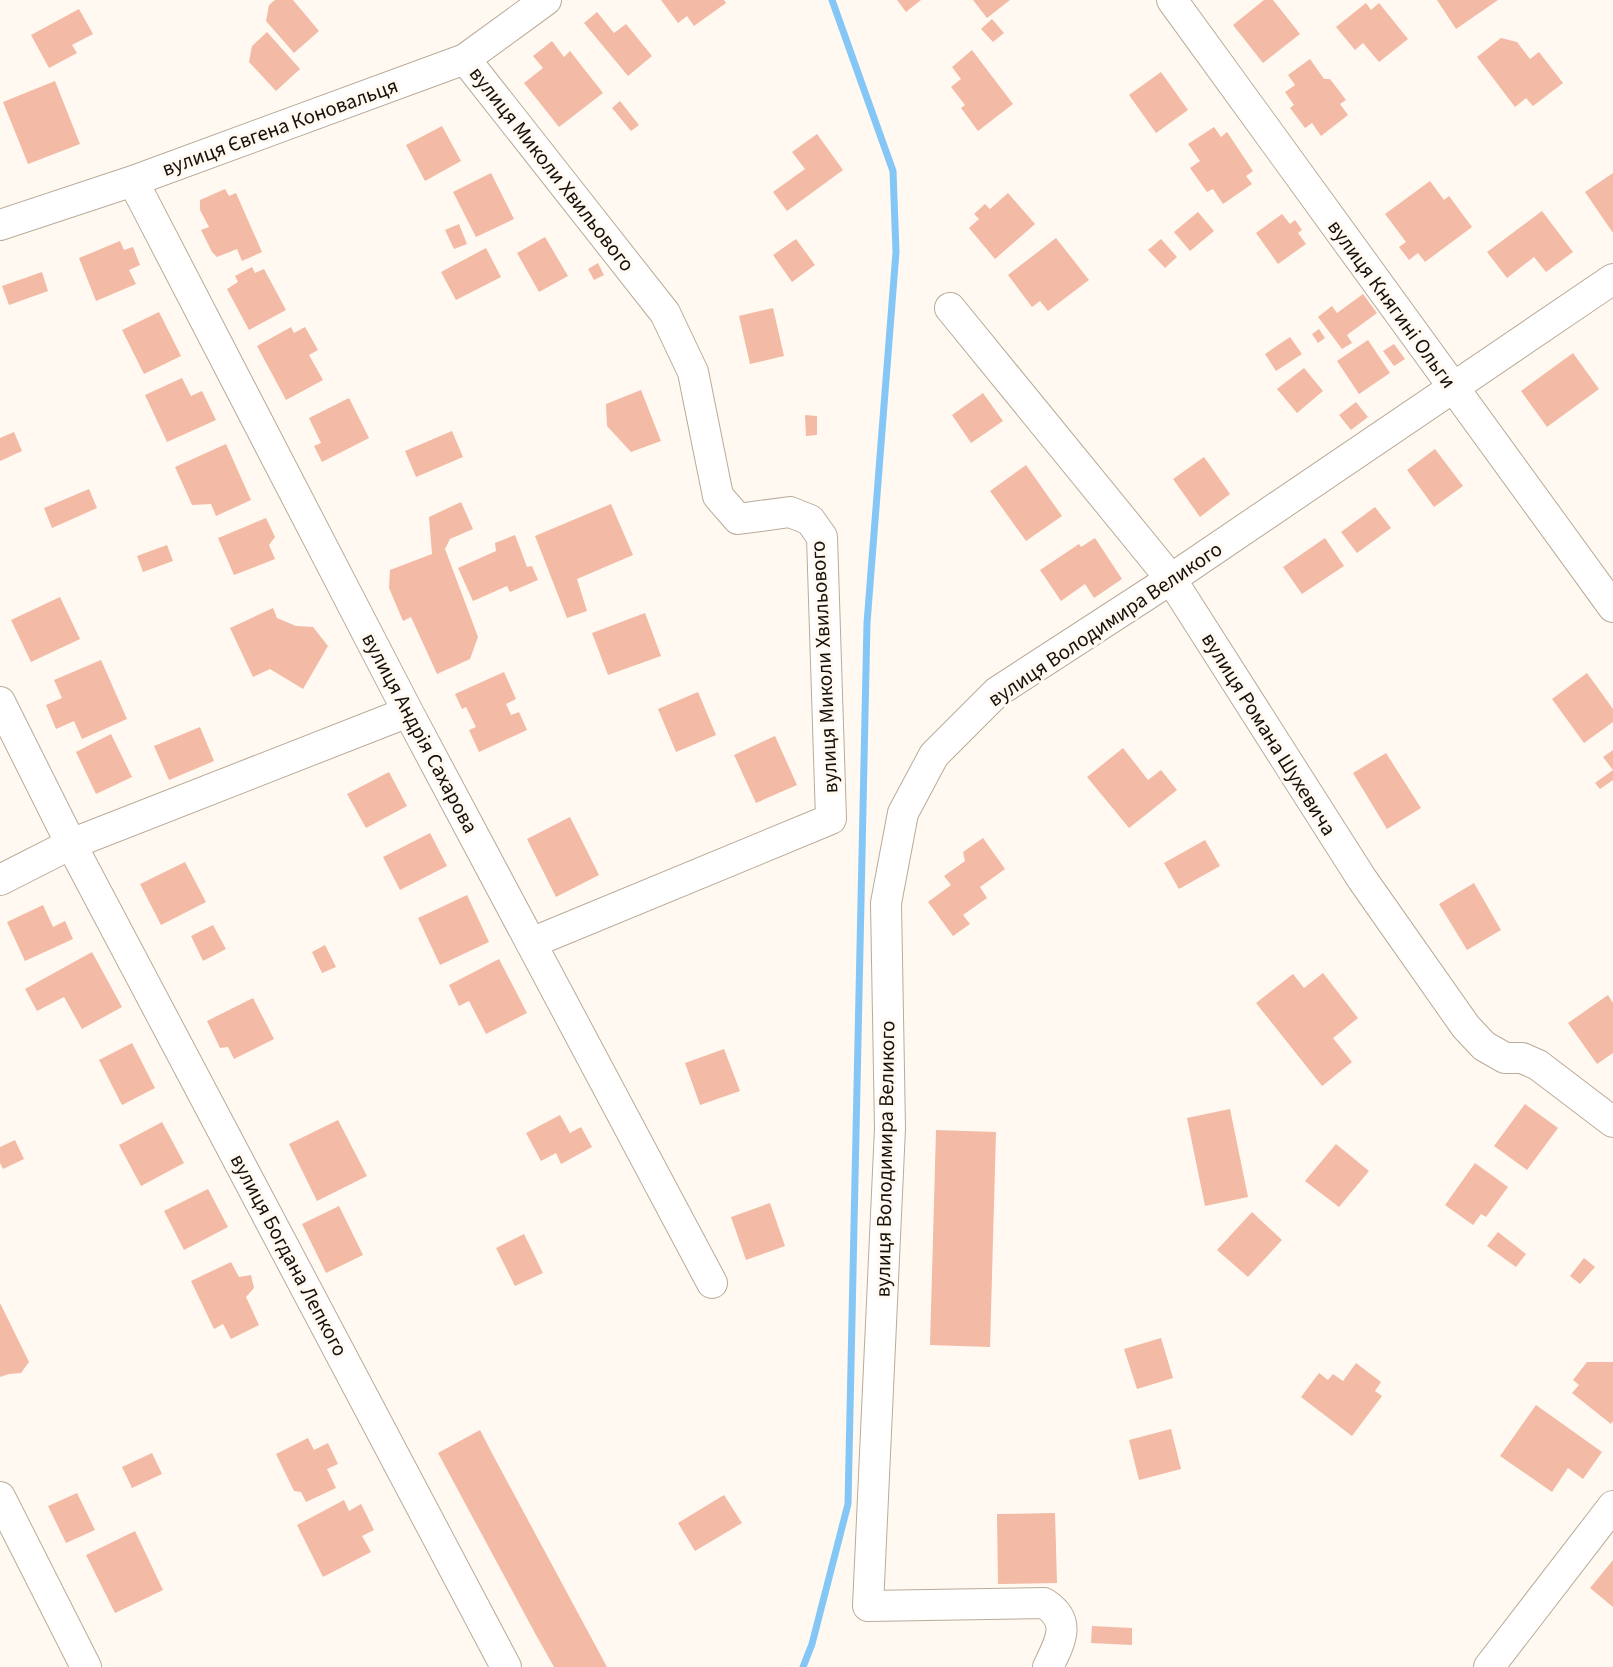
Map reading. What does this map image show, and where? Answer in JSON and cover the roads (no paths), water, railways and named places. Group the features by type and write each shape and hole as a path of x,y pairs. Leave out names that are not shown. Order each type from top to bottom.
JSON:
{"street":[{"name":"вулиця Євгена Коновальця","path":"0,225 133,181 465,59 546,0"},
{"name":"вулиця Княгині Ольги","path":"1172,0 1613,607"},
{"name":"вулиця Миколи Хвильового","path":"465,59 665,313 693,372 718,496 738,519 790,512 810,520 822,537 831,819 531,943"},
{"name":"вулиця Андрія Сахарова","path":"133,181 408,712 712,1283"},
{"name":"вулиця Володимира Великого","path":"1048,1667 1061,1639 1062,1623 1054,1609 1044,1603 868,1606 890,1128 886,903 904,813 934,755 997,692 1171,579 1613,279"},
{"name":"вулиця Романа Шухевича","path":"950,308 1171,579 1362,879 1466,1027 1484,1046 1494,1052 1506,1058 1522,1058 1538,1065 1613,1122"},
{"name":"вулиця Богдана Лепкого","path":"0,702 71,844 506,1667"},
{"path":"0,880 71,844 408,712"},
{"path":"0,1496 86,1667"},
{"path":"1489,1667 1613,1507"}],"waterway":[{"path":"803,1667 812,1644 848,1504 867,623 896,252 893,171 832,0"}]}
